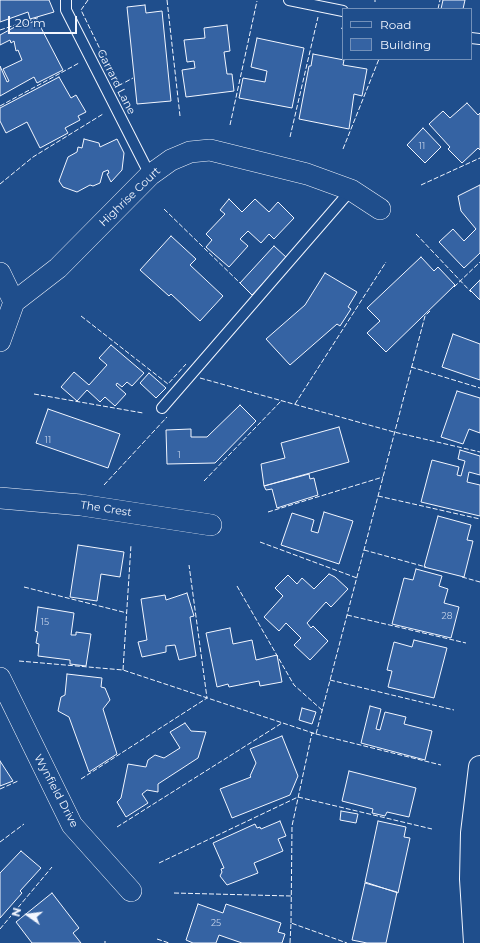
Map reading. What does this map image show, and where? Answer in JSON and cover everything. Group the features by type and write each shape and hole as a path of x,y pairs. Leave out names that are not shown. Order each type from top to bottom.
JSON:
{"street":[{"name":"Highrise Court","path":"14,302 58,268 150,175 171,160 184,155 210,150 308,174 351,190 380,209"},
{"path":"0,273 14,302 0,341"},
{"name":"The Crest","path":"0,498 81,504 211,525"},
{"name":"Wynfield Drive","path":"0,678 72,825 131,891"},
{"path":"475,943 471,879 472,833 480,767"}],"lane":[{"name":"Garrard Lane","path":"66,0 66,10 150,175"},
{"path":"288,0 342,11"},
{"path":"162,408 351,190"}],"building":[{"path":"0,0 49,0 54,12 30,19 28,12 0,22"},
{"path":"443,0 465,0 463,8 441,8"},
{"path":"145,5 146,13 162,11 171,101 137,104 127,7"},
{"path":"37,20 63,70 37,83 34,77 0,96 0,66 7,82 9,81 3,69 22,60 18,50 16,51 14,41 11,43 10,40 0,45 0,35 24,22 25,25"},
{"path":"227,25 230,51 224,52 227,74 232,74 234,91 186,97 182,70 195,68 194,61 187,62 184,40 205,38 204,28"},
{"path":"257,38 304,48 292,108 239,98 243,78 265,82 267,71 251,67"},
{"path":"313,54 344,60 343,65 367,69 362,96 354,94 349,129 299,119 309,66 311,66"},
{"path":"59,77 71,98 76,95 86,112 78,116 80,120 65,128 68,133 40,148 27,122 6,133 0,121 0,108"},
{"path":"467,103 478,115 480,113 480,150 478,148 462,163 448,149 450,147 429,124 443,111 450,118"},
{"path":"423,128 441,147 425,163 407,145"},
{"path":"84,139 99,143 100,147 117,139 124,153 122,170 111,182 107,174 109,173 108,170 103,172 100,183 93,186 90,185 77,192 63,187 59,181 68,157 77,152 78,147 82,148"},
{"path":"480,185 480,253 464,268 439,242 453,229 464,241 476,229 461,211 458,196"},
{"path":"229,199 242,212 255,199 269,212 278,202 294,218 274,239 269,234 261,243 248,231 240,239 248,246 229,267 206,247 212,240 206,234 225,214 220,210"},
{"path":"171,236 196,259 190,265 223,296 200,321 171,294 169,296 140,270"},
{"path":"274,246 287,258 252,295 240,283"},
{"path":"421,257 434,271 438,267 455,285 386,352 367,333 380,321 367,308"},
{"path":"325,273 357,292 348,307 351,309 340,326 337,324 290,365 266,339 305,305"},
{"path":"480,280 480,300 470,290"},
{"path":"453,334 480,344 480,380 442,367"},
{"path":"111,345 144,373 132,386 127,382 122,387 117,383 116,385 126,394 115,406 105,397 100,402 87,390 77,401 61,387 74,372 89,385 107,365 99,358"},
{"path":"149,373 166,388 156,398 140,383"},
{"path":"457,391 480,398 480,433 469,429 463,444 441,437"},
{"path":"240,405 256,421 215,463 167,464 166,430 191,429 191,437 207,437"},
{"path":"48,409 120,434 108,468 36,443"},
{"path":"339,427 349,462 264,486 261,464 285,458 281,443"},
{"path":"460,450 480,456 480,475 469,472 467,482 480,485 480,516 421,502 432,460 459,467 457,475 461,476 465,461 458,459"},
{"path":"309,474 310,479 314,478 318,495 277,508 272,489 266,490 264,486"},
{"path":"324,512 353,521 339,564 281,545 292,513 314,520 311,531 318,533"},
{"path":"438,516 471,525 467,540 473,541 464,577 424,567"},
{"path":"78,545 124,552 120,577 101,574 97,601 70,597"},
{"path":"416,569 442,576 439,586 448,589 444,603 459,607 451,638 392,624 404,578 413,580"},
{"path":"329,574 335,577 348,589 331,607 326,602 307,623 311,628 313,626 328,641 310,660 294,645 301,638 286,623 279,631 264,617 283,596 275,588 288,575 297,584 302,578 314,589"},
{"path":"187,593 194,616 190,617 196,656 179,660 175,645 166,646 166,652 142,657 138,642 147,640 141,599 165,595 166,600"},
{"path":"38,607 74,613 71,635 76,635 76,632 91,634 86,666 70,664 70,660 38,656 39,644 36,643 38,632 35,631"},
{"path":"230,628 233,644 252,640 256,660 277,655 282,682 260,686 259,681 229,687 228,684 217,687 206,633"},
{"path":"414,640 447,648 434,698 388,687 392,671 387,670 394,642 412,647"},
{"path":"67,674 102,678 101,687 105,688 110,700 103,709 117,754 89,772 69,717 58,711 61,697 65,695"},
{"path":"370,706 381,709 376,729 380,730 385,712 406,717 404,724 432,731 425,760 361,743"},
{"path":"302,708 316,712 312,724 299,720"},
{"path":"185,723 191,731 206,732 198,758 158,784 158,792 147,790 142,794 148,803 126,817 117,802 121,798 128,764 146,767 148,760 155,755 164,758 180,748 170,732"},
{"path":"282,736 298,776 290,795 232,818 220,789 251,777 250,776 256,763 250,749"},
{"path":"0,761 13,781 0,786"},
{"path":"349,771 416,788 409,817 387,812 385,816 372,813 373,809 342,801"},
{"path":"341,811 358,814 356,823 340,820"},
{"path":"280,821 286,836 278,839 283,851 254,863 258,873 227,885 220,876 222,872 221,869 224,868 213,843 255,824 257,828 260,827 261,829"},
{"path":"378,821 406,827 404,837 410,838 398,893 365,882"},
{"path":"21,851 41,868 20,891 22,893 0,918 0,873"},
{"path":"365,883 397,892 386,943 367,943 352,940"},
{"path":"52,893 79,928 73,933 81,943 32,943 16,922"},
{"path":"198,904 223,913 226,904 281,923 278,932 285,934 282,943 242,943 219,935 216,943 193,943 186,940"}],"fence":[{"path":"88,0 81,10 118,86 133,78"},
{"path":"167,0 180,116"},
{"path":"438,8 440,0"},
{"path":"230,125 257,1"},
{"path":"0,30 40,17"},
{"path":"290,137 318,17"},
{"path":"343,149 379,60"},
{"path":"0,106 79,63"},
{"path":"0,184 33,157 103,114"},
{"path":"421,185 480,158"},
{"path":"164,209 241,284"},
{"path":"416,234 471,292"},
{"path":"295,404 386,262"},
{"path":"454,287 480,262"},
{"path":"19,661 123,670 316,734 425,316 430,311"},
{"path":"81,316 168,384 186,364"},
{"path":"411,367 480,388"},
{"path":"200,378 394,432 480,452"},
{"path":"34,394 143,413"},
{"path":"204,481 282,400"},
{"path":"104,485 167,417"},
{"path":"268,512 383,477"},
{"path":"378,496 480,519"},
{"path":"260,542 357,578"},
{"path":"123,670 131,545"},
{"path":"364,550 426,567"},
{"path":"81,779 207,698 189,565"},
{"path":"462,577 480,582"},
{"path":"237,586 294,685 323,711"},
{"path":"24,587 127,613"},
{"path":"347,615 466,643"},
{"path":"330,680 454,710"},
{"path":"117,827 282,723"},
{"path":"291,923 292,826 312,733 441,765"},
{"path":"0,789 18,781"},
{"path":"159,863 298,797 432,829"},
{"path":"0,842 24,824"},
{"path":"0,929 52,867"},
{"path":"174,893 291,896"},
{"path":"290,943 291,923 347,943"},
{"path":"157,939 169,943"}]}
